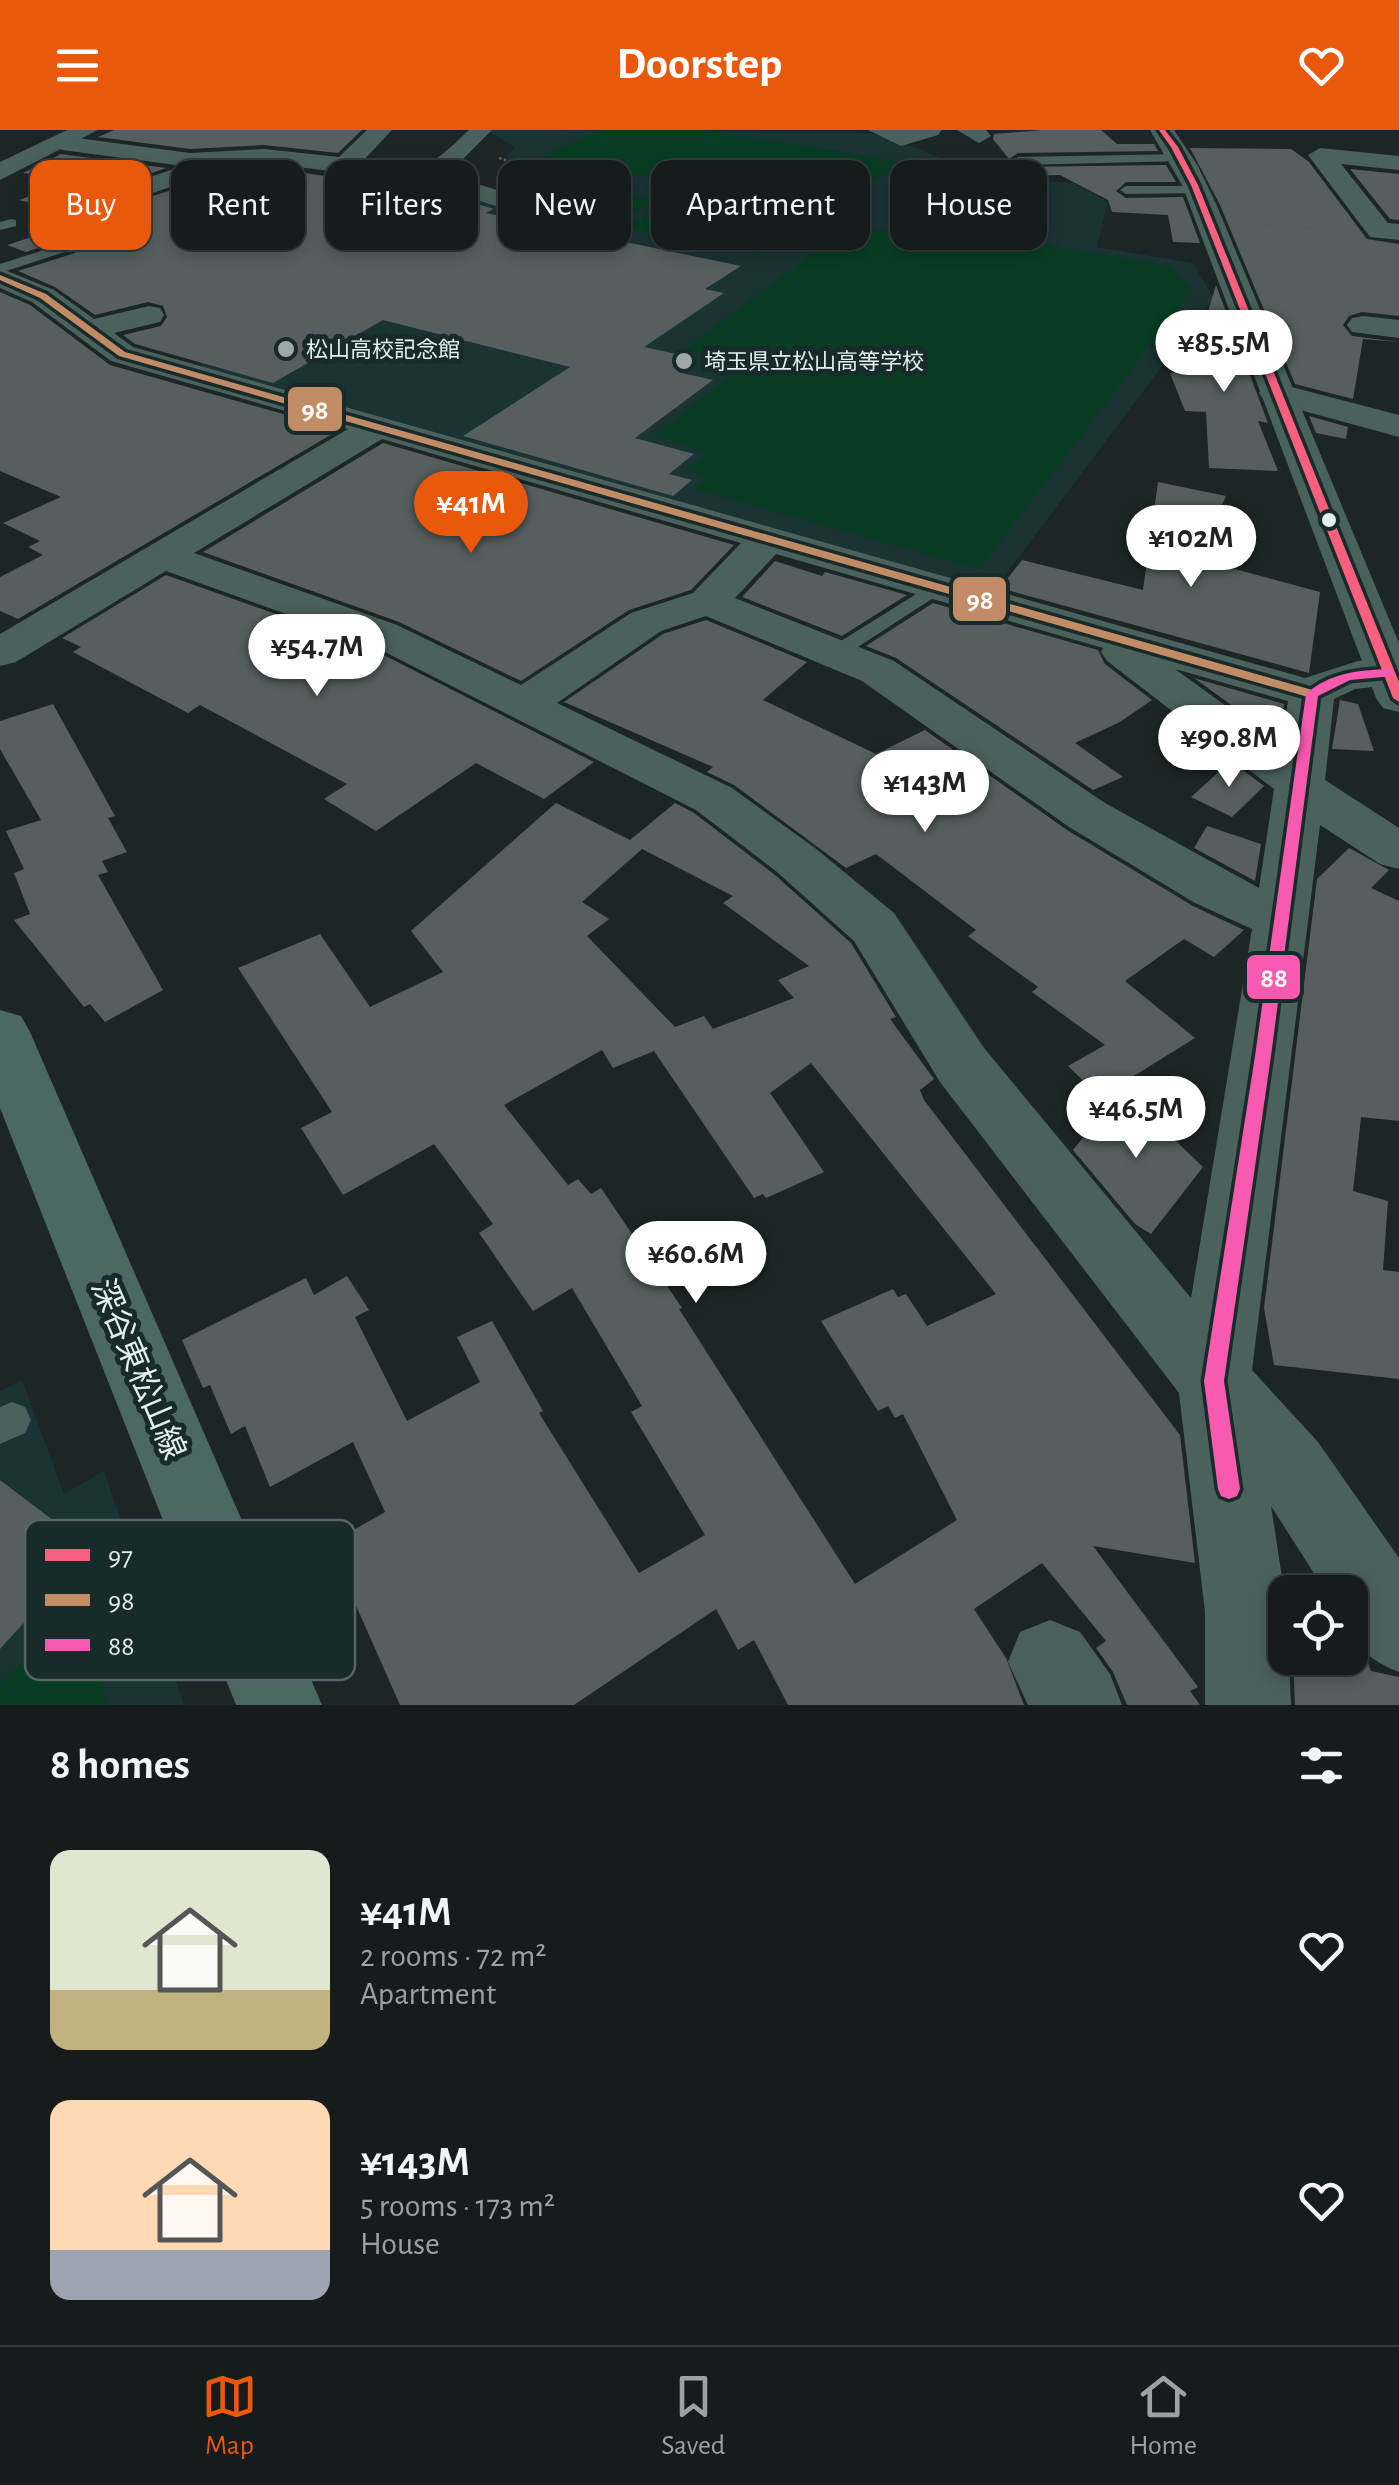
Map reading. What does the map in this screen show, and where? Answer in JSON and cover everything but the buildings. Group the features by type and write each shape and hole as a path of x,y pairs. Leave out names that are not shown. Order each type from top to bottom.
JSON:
{"main road":[{"path":"1162,130 1180,158 1249,315 1276,393 1394,686"},
{"name":"深谷東松山線","path":"0,1032 202,1520"},
{"name":"深谷東松山線","path":"269,1680 279,1705"}],"street":[{"path":"0,172 86,130"},
{"path":"264,156 289,130"},
{"path":"351,160 380,130"},
{"path":"880,130 902,139 930,130"},
{"path":"452,160 481,132"},
{"path":"158,156 180,139"},
{"path":"62,144 158,156 264,156 325,163"},
{"path":"1390,231 1320,155 1399,163"},
{"path":"151,185 230,158"},
{"path":"305,166 313,162"},
{"path":"0,277 43,296 122,354 1312,694"},
{"path":"90,329 148,315"},
{"path":"1363,326 1399,329"},
{"path":"1276,393 1399,426"},
{"path":"0,653 377,427"},
{"path":"521,706 646,622 708,602 769,538"},
{"path":"160,555 382,634 714,799 796,860 874,927 962,1065 1214,1381 1291,1469 1399,1630"},
{"path":"708,602 765,644 836,650 878,670 1088,815 1214,890 1280,919"},
{"path":"1110,637 1130,661 1399,852"},
{"path":"1248,1705 1246,1612 1214,1381 1264,1056 1298,783 1312,694 1331,680 1355,674 1394,686"}],"lane":[{"path":"1047,160 1180,158"},
{"path":"1126,190 1194,190"},
{"path":"0,269 57,250"},
{"path":"836,650 936,587"}],"path":[{"path":"1208,222 1390,231"},
{"path":"1249,315 1363,326"}],"shaded area":[{"name":"埼玉県立松山高等学校","path":"486,130 859,132 890,138 946,160 890,160 890,250 1047,250 1047,181 1074,183 1108,202 1097,247 1193,263 1213,298 994,590 201,367 217,250 305,250 305,186 325,177 325,250 478,250 478,195 498,201 498,250 631,250 631,160 506,158 515,147"},
{"path":"22,1380 64,1494 104,1471 121,1520 25,1520 25,1680 175,1680 184,1705 0,1705 0,1391"}],"green space":[{"path":"600,130 705,130 890,160 890,169 870,183 870,160 651,160 651,178 631,174 631,160 543,158"},
{"path":"631,196 651,202 631,213"},
{"path":"651,213 651,232 631,225"},
{"path":"870,228 890,232 890,250 1047,250 1047,245 1169,266 1192,290 979,569 695,489 709,477 687,470 708,452 655,436 728,378 712,357 685,349 818,250 870,250"},
{"path":"25,1660 25,1680 101,1680 108,1705 0,1705 0,1684"}],"transit line":[{"name":"97","path":"1162,130 1195,185 1399,698"},
{"name":"98","path":"0,277 43,296 122,354 1312,694"},
{"name":"88","path":"1229,1489 1214,1381 1312,694 1348,676 1389,673"}],"place":[{"name":"松山高校記念館","path":"286,349"},
{"name":"埼玉県立松山高等学校","path":"684,361"}]}
